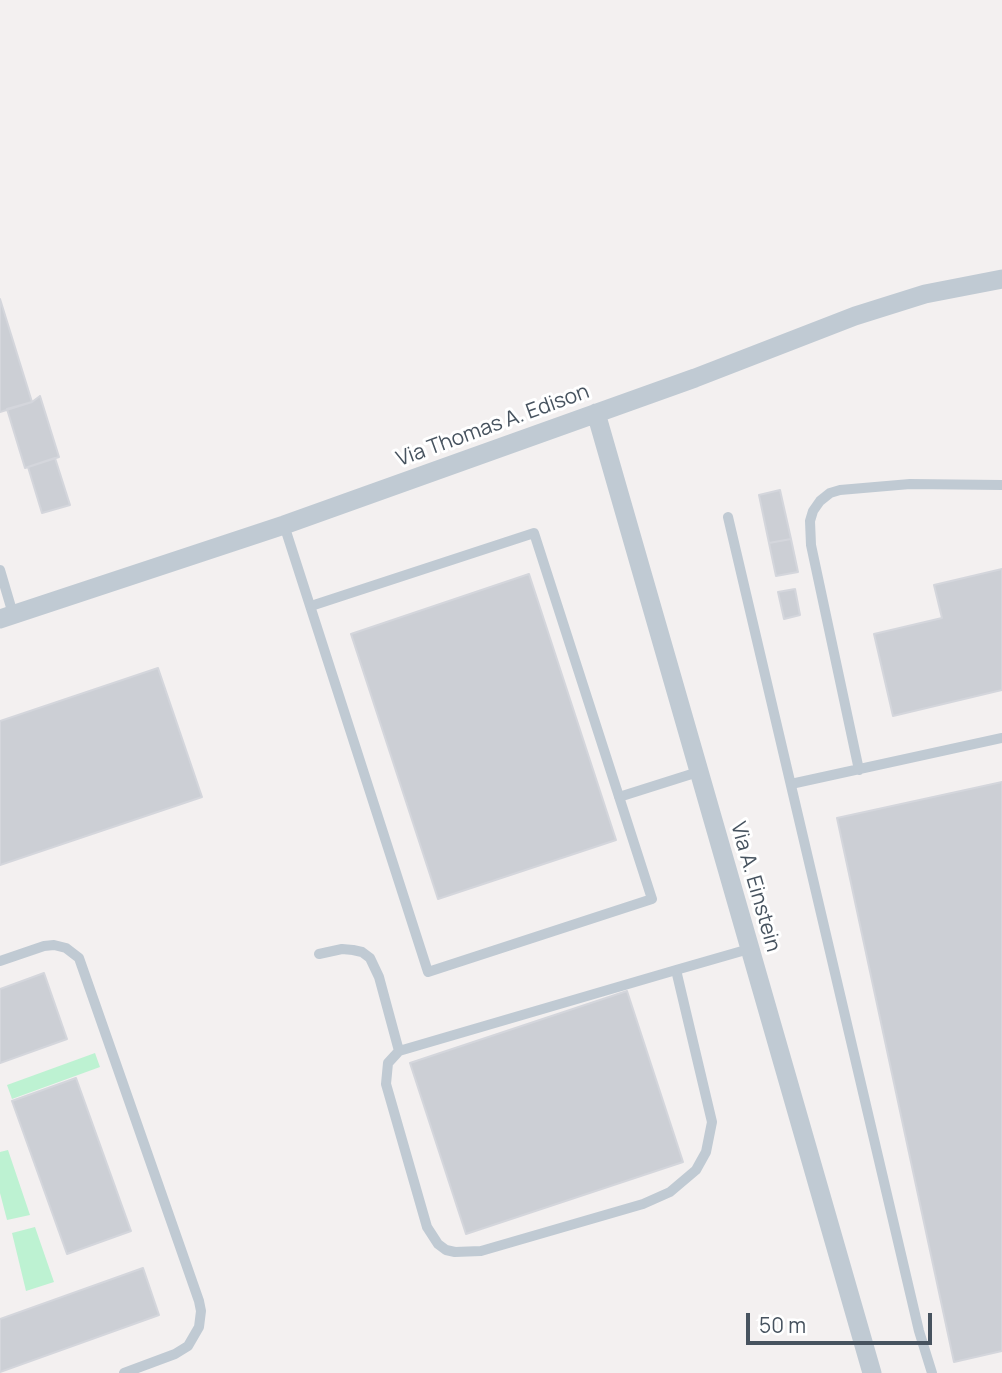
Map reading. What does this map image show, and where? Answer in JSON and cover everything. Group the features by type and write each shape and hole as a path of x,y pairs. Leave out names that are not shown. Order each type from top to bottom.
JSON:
{"street":[{"name":"Via Thomas A. Edison","path":"7,616 284,525 695,378 855,316 925,294 1002,279"},
{"name":"Via A. Einstein","path":"596,413 872,1373"}],"lane":[{"path":"859,770 811,545 810,521 813,511 830,493 840,490 910,484 1002,485"},
{"path":"728,517 919,1331 932,1373"},
{"path":"284,525 428,972 652,899 534,533 311,606"},
{"path":"0,570 7,616"},
{"path":"791,784 1002,738"},
{"path":"619,797 698,772"},
{"path":"0,961 54,945 66,948 79,958 199,1301 199,1327 188,1346 175,1354 124,1373"},
{"path":"676,970 710,1112 711,1132 706,1152 696,1170 670,1192 643,1204 481,1251 467,1253 446,1250 431,1236 427,1227 386,1084 388,1063 399,1051 676,970 749,949"},
{"path":"319,954 331,950 353,950 370,958 379,976 399,1051"}],"green space":[{"path":"95,1053 100,1067 12,1099 7,1085"},
{"path":"8,1150 30,1215 7,1220 0,1193 0,1152"},
{"path":"35,1227 54,1282 26,1291 12,1233"}],"building":[{"path":"0,299 32,402 0,412"},
{"path":"40,396 59,457 25,468 7,409 32,402"},
{"path":"55,458 70,505 42,513 28,467"},
{"path":"780,490 791,539 769,543 759,495"},
{"path":"791,539 798,572 776,576 769,543"},
{"path":"1002,569 1002,690 893,716 874,634 942,618 934,585"},
{"path":"529,574 616,840 438,899 351,634"},
{"path":"795,589 800,615 784,619 778,592"},
{"path":"158,668 202,797 0,865 0,721"},
{"path":"1002,782 1002,1351 954,1362 837,818"},
{"path":"44,973 67,1039 0,1063 0,989"},
{"path":"627,991 683,1162 466,1234 410,1063"},
{"path":"76,1078 131,1231 67,1254 12,1101"},
{"path":"143,1268 159,1315 0,1372 0,1319"}]}
